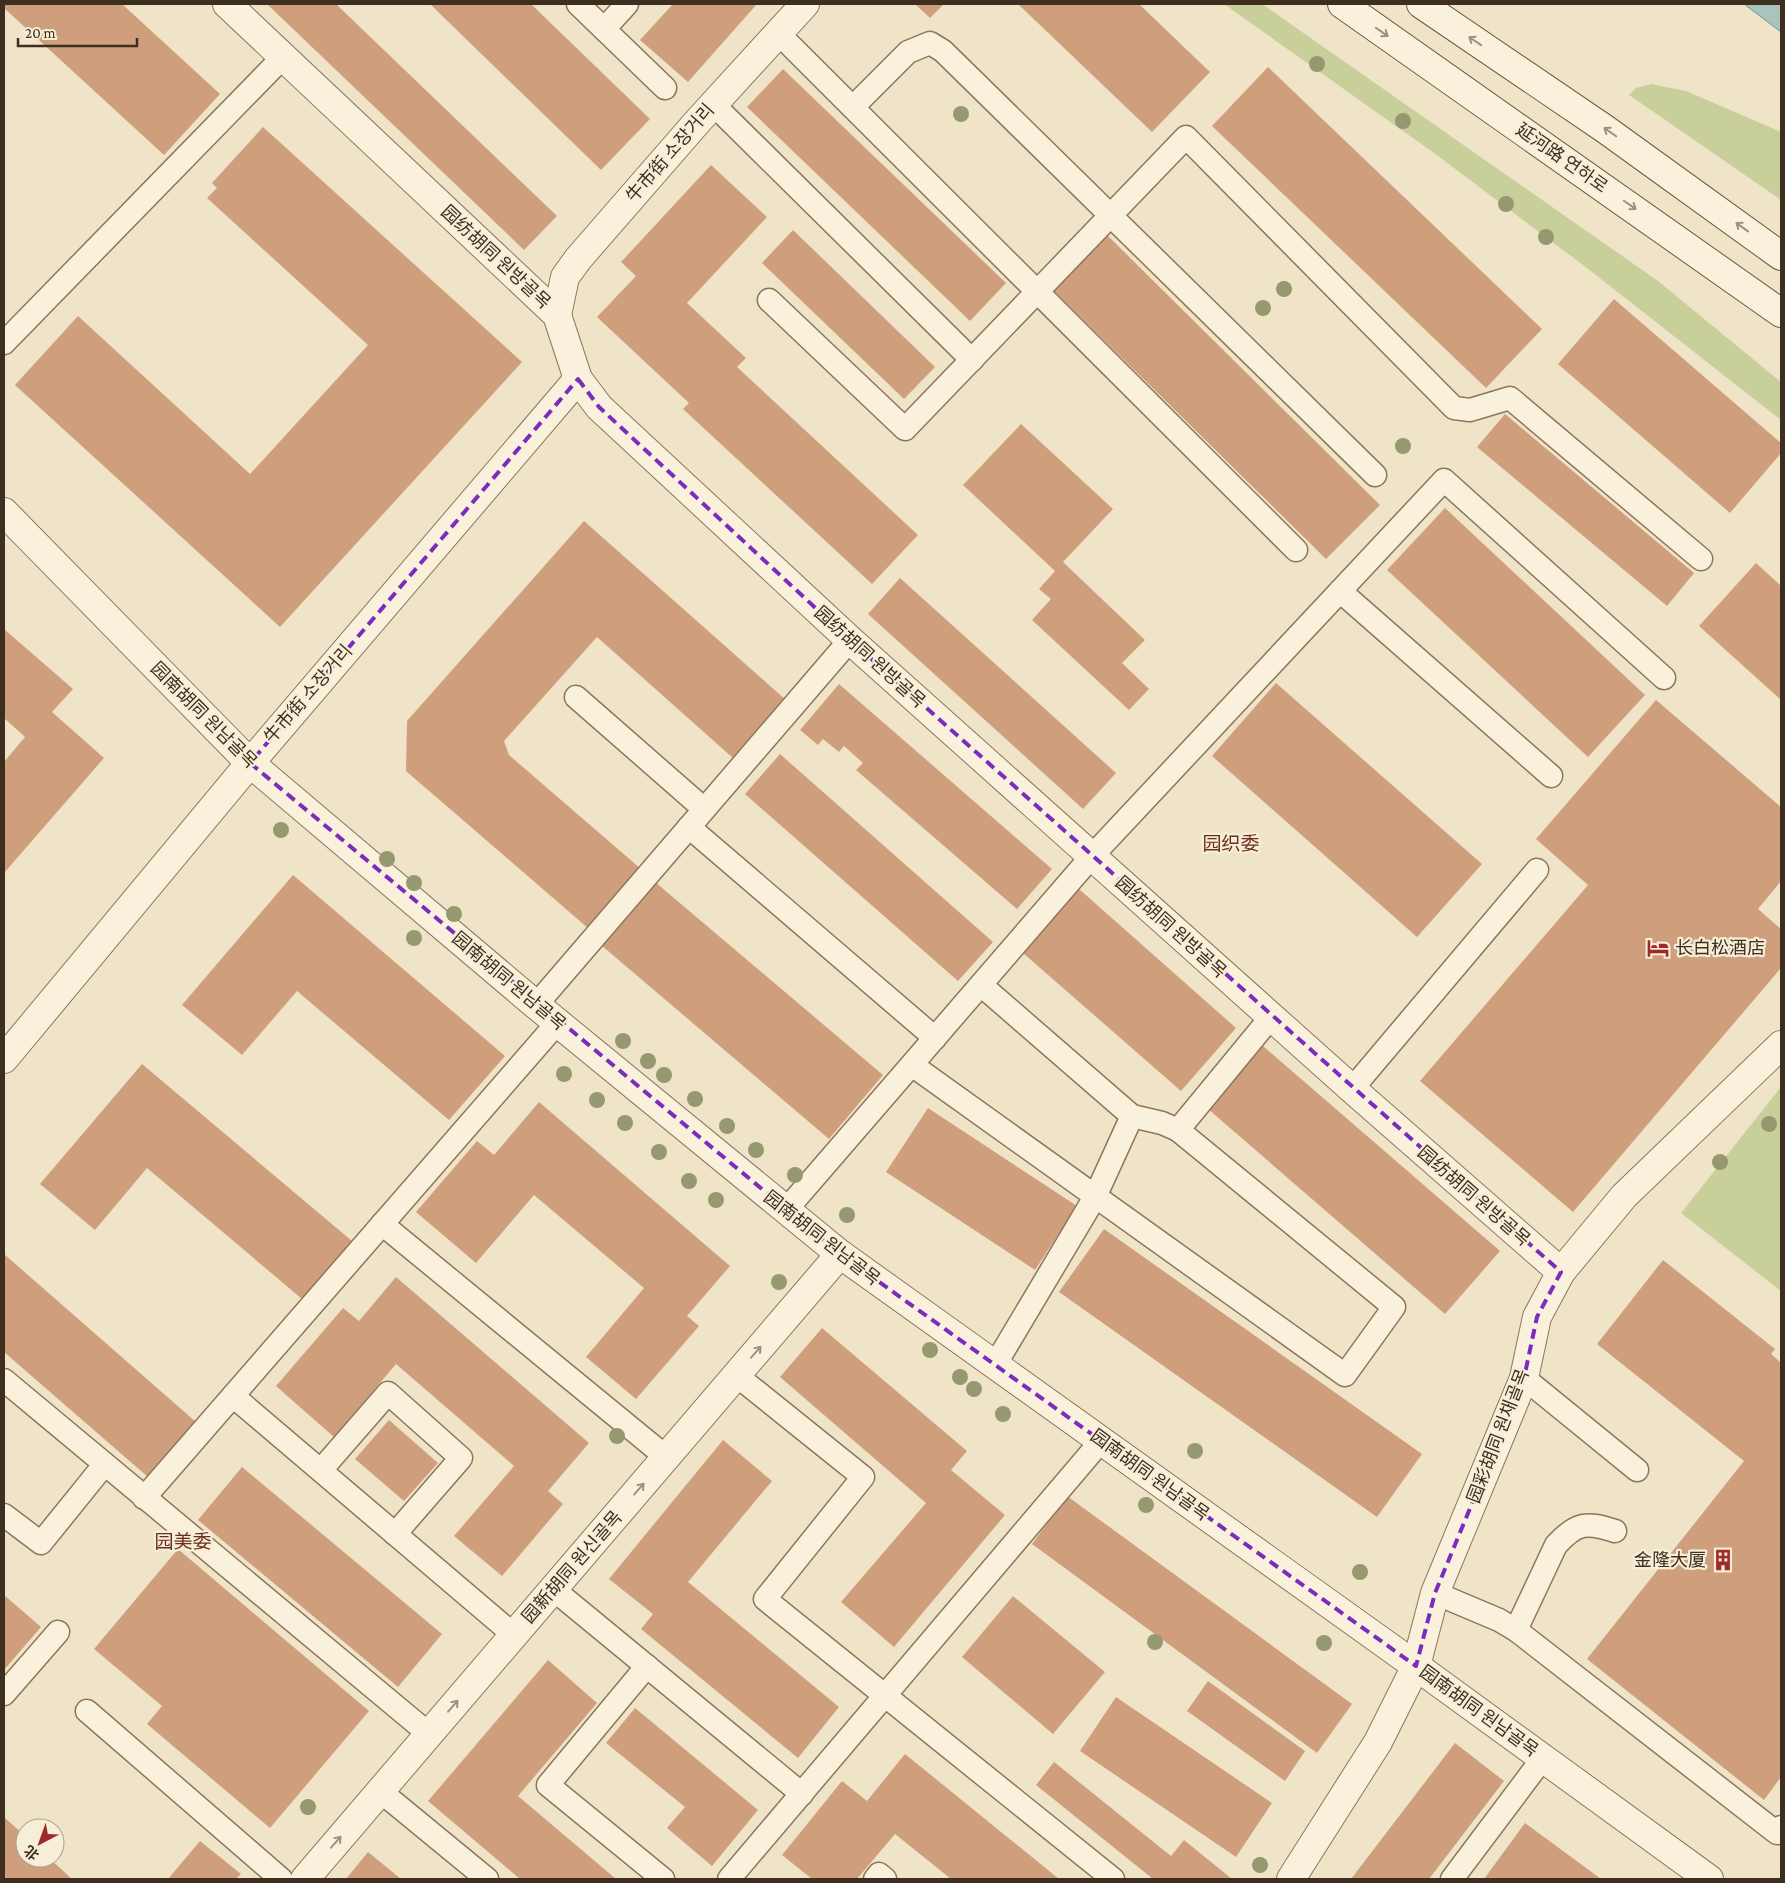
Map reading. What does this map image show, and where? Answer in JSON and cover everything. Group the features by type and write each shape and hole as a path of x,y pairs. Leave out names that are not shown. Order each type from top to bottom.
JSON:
{"street":[{"name":"园纺胡同 원방골목","path":"226,4 557,315 578,379 599,407 850,640 1271,1017 1561,1272"},
{"name":"牛市街 소장거리","path":"557,315 565,277 578,259 713,104 805,4"},
{"name":"延河路 연하로","path":"1342,4 1781,313"},
{"path":"1421,4 1605,129 1781,256"},
{"name":"牛市街 소장거리","path":"4,1059 250,763 578,379"},
{"name":"园南胡同 원남골목","path":"4,512 250,763 536,1005 840,1254 1416,1666 1709,1879"},
{"name":"园彩胡同 원채골목","path":"1291,1879 1378,1742 1416,1666 1435,1593 1524,1378 1537,1316 1561,1272 1624,1196 1781,1045"},
{"name":"园新胡同 원신골목","path":"305,1879 840,1254"}],"lane":[{"path":"578,4 665,88"},
{"path":"604,29 628,4"},
{"path":"778,33 1296,550"},
{"path":"853,107 908,52 930,43 943,51 1375,475"},
{"path":"4,343 283,57"},
{"path":"713,104 972,360"},
{"path":"769,300 905,429 1186,137 1454,408 1470,410 1510,398 1701,559"},
{"path":"786,1210 1092,856 1444,480 1664,678"},
{"path":"1340,591 1551,776"},
{"path":"536,1005 850,640"},
{"path":"576,697 704,809"},
{"path":"689,826 935,1038"},
{"path":"1352,1089 1537,870"},
{"path":"912,1065 1345,1376 1394,1308 1178,1130 1162,1123 1132,1116 981,985"},
{"path":"1178,1130 1271,1017"},
{"path":"144,1498 558,1022"},
{"path":"995,1365 1095,1197 1132,1116"},
{"path":"382,1224 666,1457"},
{"path":"736,1375 863,1477 765,1599 1113,1879"},
{"path":"1524,1378 1637,1470"},
{"path":"4,1380 429,1734"},
{"path":"321,1470 388,1393 461,1458 395,1534"},
{"path":"233,1396 514,1635"},
{"path":"733,1878 885,1695 1102,1441"},
{"path":"4,1515 41,1542 104,1465"},
{"path":"1516,1630 1556,1545 1565,1535 1581,1526 1593,1524 1615,1531"},
{"path":"553,1589 802,1794"},
{"path":"1435,1593 1499,1620 1516,1630 1776,1833 1781,1827"},
{"path":"4,1694 58,1632"},
{"path":"647,1666 548,1785 663,1879"},
{"path":"86,1710 281,1879"},
{"path":"1452,1879 1543,1758"},
{"path":"380,1791 487,1879"},
{"path":"875,1879 879,1874 885,1879"}],"highlighted area":[{"path":"578,379 599,407 850,640 1561,1272 1537,1317 1524,1378 1435,1593 1416,1666 840,1254 250,763"}],"green space":[{"path":"1224,4 1262,4 1658,281 1781,382 1781,420 1583,265 1434,153"},
{"path":"1651,84 1686,91 1781,132 1781,200 1629,95 1636,88"},
{"path":"1781,1087 1781,1291 1681,1213"}],"water":[{"path":"1744,4 1781,4 1781,32"}],"building":[{"path":"4,4 122,4 220,94 164,155 4,8"},
{"path":"267,4 336,4 557,216 524,250"},
{"path":"430,4 531,4 650,119 601,170"},
{"path":"673,4 757,4 688,82 640,40"},
{"path":"915,4 944,4 930,18"},
{"path":"1018,4 1139,4 1210,72 1152,132"},
{"path":"1268,67 1542,329 1486,388 1212,126"},
{"path":"783,69 1006,283 970,321 747,107"},
{"path":"263,127 522,362 280,627 15,385 78,316 250,474 368,345 207,198 217,188 212,183"},
{"path":"711,165 767,217 687,303 746,358 737,367 918,535 872,584 683,409 689,403 597,317 636,276 621,262"},
{"path":"793,230 935,367 904,399 762,263"},
{"path":"1104,232 1380,505 1326,559 1050,287"},
{"path":"1614,299 1781,443 1781,453 1730,513 1558,364"},
{"path":"1505,414 1694,573 1667,606 1477,447"},
{"path":"1021,424 1113,509 1063,562 1145,640 1122,663 1149,689 1129,710 1032,620 1051,599 1039,589 1055,571 963,485"},
{"path":"1445,508 1645,695 1588,757 1387,570"},
{"path":"584,521 786,700 734,759 597,637 504,741 509,755 641,869 589,929 406,771 407,721"},
{"path":"1756,563 1781,586 1781,700 1699,626"},
{"path":"900,578 1116,773 1083,809 868,614"},
{"path":"4,629 73,689 52,712 104,758 4,873 4,762 25,737 4,718"},
{"path":"1276,683 1482,864 1417,937 1212,756"},
{"path":"839,684 1052,869 1017,909 856,770 863,763 844,746 839,752 823,739 818,745 800,730"},
{"name":"长白松酒店","path":"1656,700 1781,807 1781,881 1758,909 1781,929 1781,968 1573,1212 1420,1081 1588,885 1536,839"},
{"path":"780,754 993,942 958,981 745,794"},
{"path":"293,875 505,1056 449,1120 297,991 242,1055 182,1005"},
{"path":"655,882 883,1075 829,1139 601,945"},
{"path":"1079,889 1236,1028 1181,1091 1023,953"},
{"path":"1263,1046 1500,1251 1445,1314 1208,1109"},
{"path":"142,1064 352,1241 302,1299 147,1168 95,1230 40,1184"},
{"path":"539,1102 730,1266 687,1316 699,1326 636,1399 586,1357 644,1288 534,1195 476,1263 416,1212 477,1141 494,1155"},
{"path":"928,1108 1077,1206 1035,1270 886,1172"},
{"path":"1104,1229 1422,1454 1377,1517 1059,1292"},
{"path":"4,1254 196,1422 148,1477 4,1352"},
{"name":"金隆大厦","path":"1663,1260 1775,1349 1771,1354 1781,1363 1781,1777 1764,1800 1587,1659 1744,1461 1597,1344"},
{"path":"396,1277 589,1443 548,1491 563,1504 502,1576 454,1536 514,1466 396,1364 334,1437 276,1386 343,1308 359,1321"},
{"path":"822,1328 967,1451 951,1470 1005,1515 894,1647 841,1602 926,1503 780,1377"},
{"path":"389,1420 438,1463 404,1501 355,1459"},
{"path":"723,1440 772,1481 688,1582 839,1707 798,1758 641,1629 653,1614 609,1579"},
{"path":"242,1467 442,1634 398,1687 198,1520"},
{"path":"1067,1496 1352,1704 1317,1753 1032,1544"},
{"path":"178,1549 369,1711 270,1828 147,1724 162,1706 94,1649"},
{"path":"4,1595 41,1627 4,1670"},
{"path":"1013,1596 1105,1672 1053,1734 962,1657"},
{"path":"548,1660 597,1703 518,1796 616,1879 520,1879 428,1801"},
{"path":"1208,1681 1305,1751 1285,1781 1187,1711"},
{"path":"1116,1697 1272,1803 1236,1857 1080,1751"},
{"path":"635,1708 758,1810 712,1866 667,1828 685,1807 606,1743"},
{"path":"1455,1743 1504,1781 1429,1879 1351,1879"},
{"path":"905,1754 1059,1879 951,1879 895,1834 857,1879 812,1879 782,1855 842,1781 867,1801"},
{"path":"1054,1762 1171,1856 1184,1840 1232,1879 1153,1879 1036,1785"},
{"path":"4,1817 15,1827 15,1868 60,1868 72,1879 4,1879"},
{"path":"1525,1823 1601,1879 1484,1879"},
{"path":"200,1841 241,1874 236,1879 168,1879"},
{"path":"368,1852 401,1879 346,1879"}],"place":[{"name":"长白松酒店","path":"1658,948"},
{"name":"金隆大厦","path":"1723,1560"}],"district":[{"name":"园织委","path":"1231,843"},
{"name":"园美委","path":"183,1541"}]}
